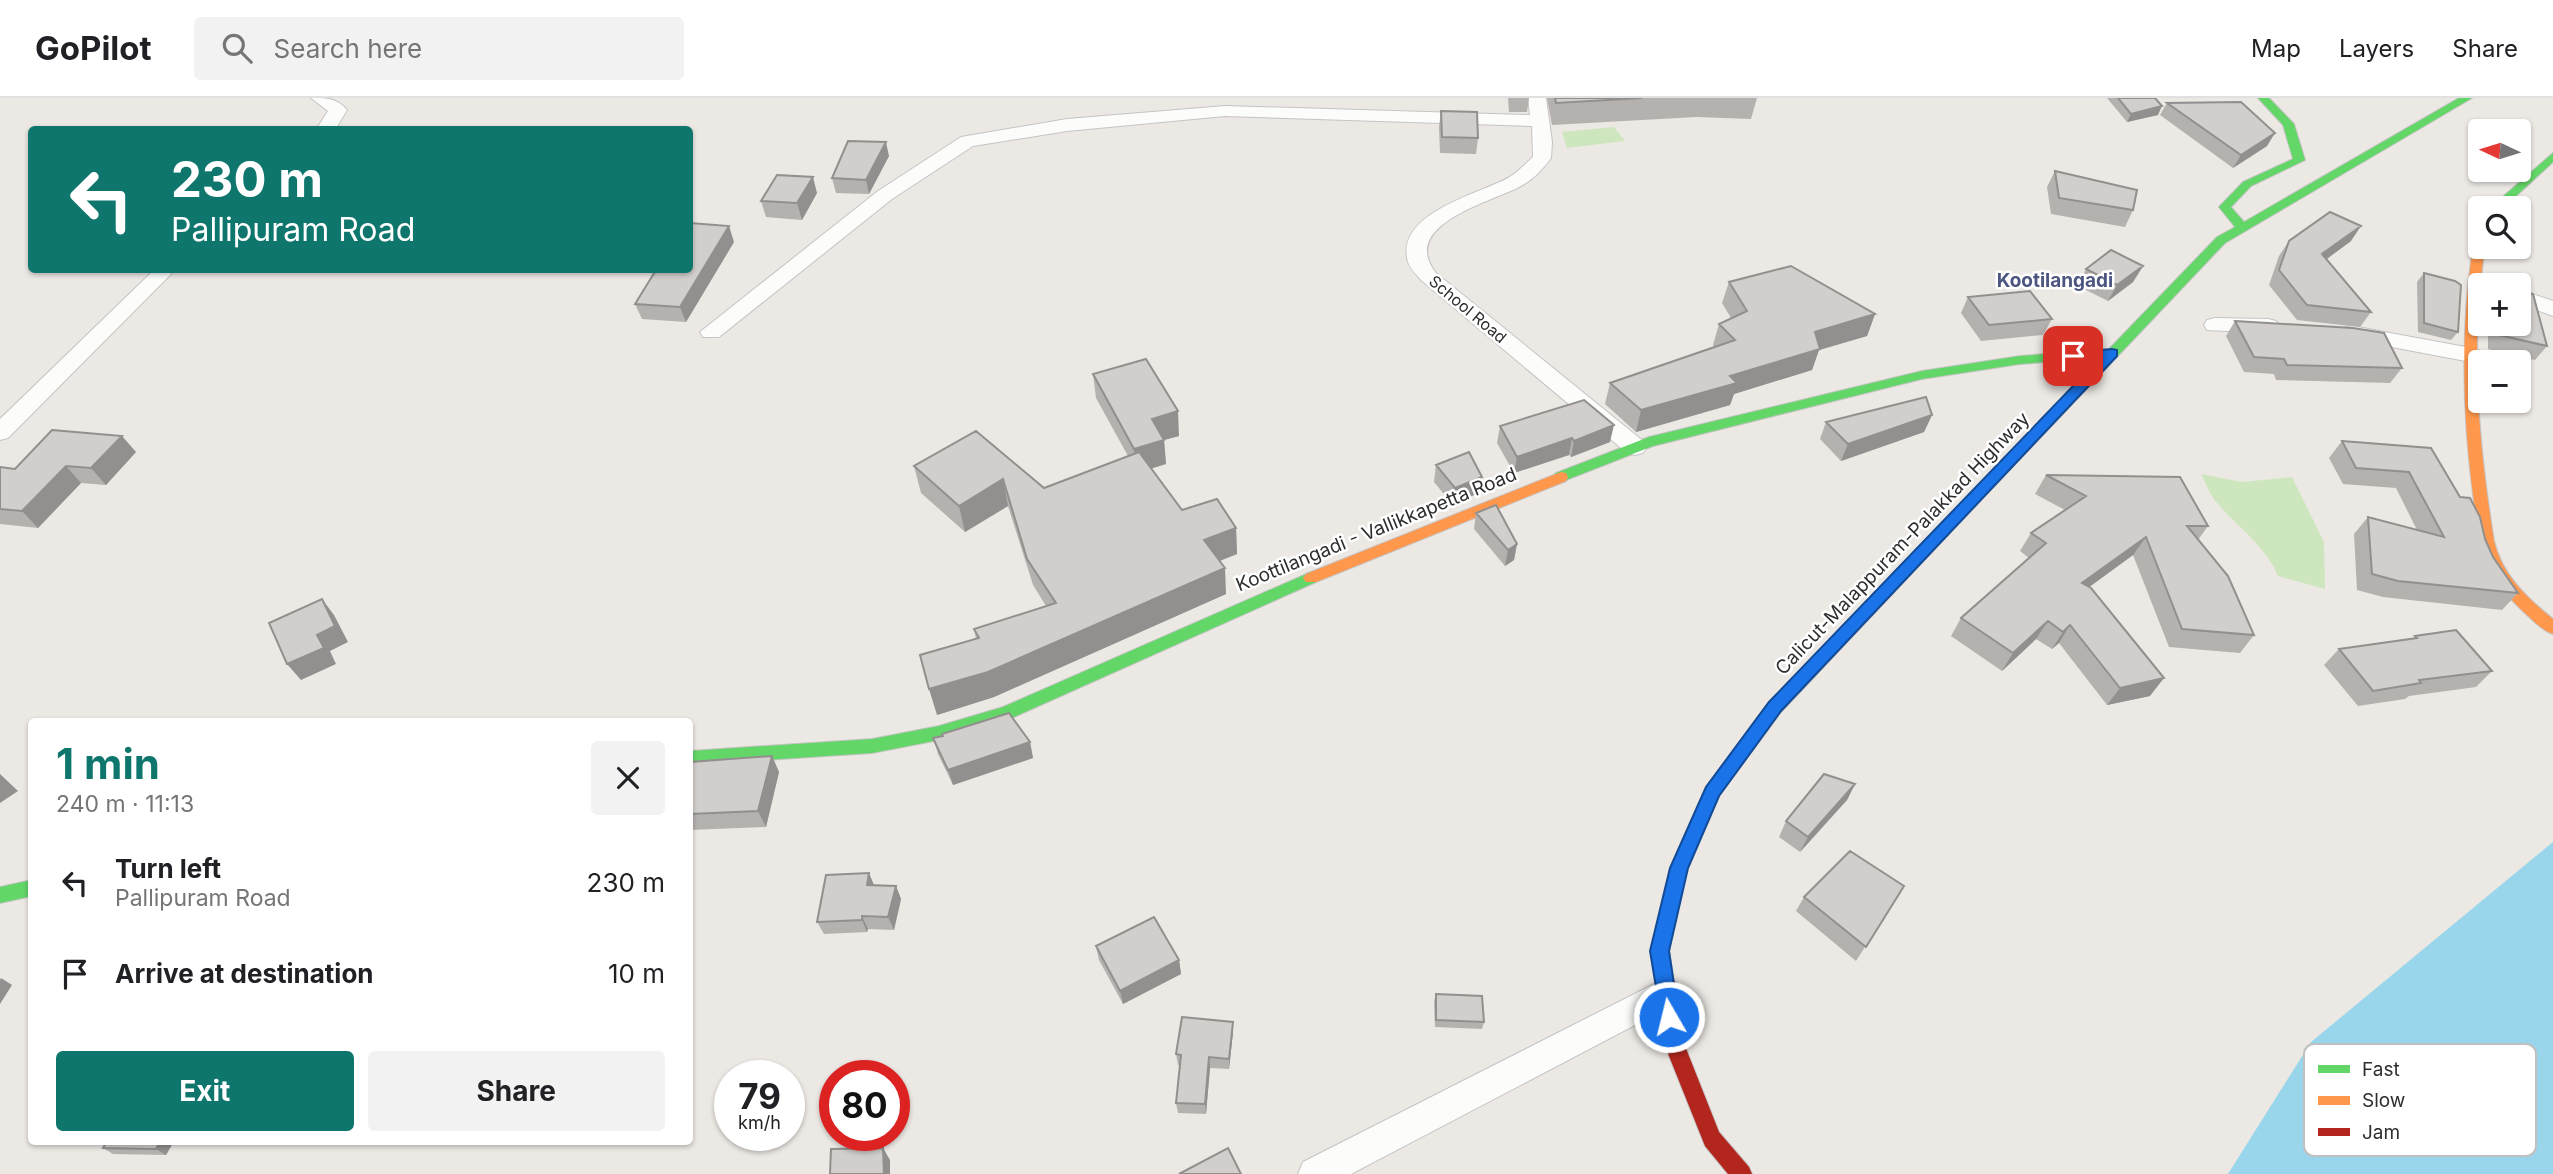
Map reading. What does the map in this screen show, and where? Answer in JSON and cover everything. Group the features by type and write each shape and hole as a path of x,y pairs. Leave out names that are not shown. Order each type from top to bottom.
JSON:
{"main road":[{"path":"2242,227 2225,207 2247,184 2299,160 2288,124 2263,98"},
{"name":"Calicut-Malappuram-Palakkad Highway","path":"1742,1174 1712,1139 1673,1041 1660,951 1679,868 1712,792 1775,707 2221,240 2467,98"},
{"path":"2509,196 2553,156"},
{"name":"Koottilangadi - Vallikkapetta Road","path":"693,758 872,746 939,733 1008,712 1260,598 1635,447 1922,376 2020,360 2112,353"},
{"path":"2473,413 2476,473 2491,559 2506,583 2535,614 2553,628"},
{"path":"0,895 28,889"}],"street":[{"path":"320,98 338,110 328,126"},
{"path":"711,332 885,195 968,141 1067,125 1225,111 1538,106"},
{"name":"School Road","path":"1538,106 1542,158 1513,183 1455,206 1424,231 1417,247 1417,261 1429,277 1635,447"},
{"path":"0,432 162,273"},
{"path":"2531,300 2553,309"},
{"path":"2215,325 2294,328"},
{"path":"2333,331 2388,338 2468,355"},
{"path":"1315,1174 1666,993"}],"green space":[{"path":"1614,127 1625,141 1567,148 1562,132"},
{"path":"2201,474 2242,482 2292,477 2324,542 2325,589 2278,576 2258,545 2214,499"}],"water":[{"path":"2553,842 2553,1174 2228,1174 2304,1053 2304,1156 2536,1156 2536,1044 2310,1044"}],"building":[{"path":"1555,98 1642,98 1556,103"},
{"path":"2118,98 2155,98 2162,106 2131,114"},
{"path":"2241,102 2275,133 2241,155 2167,103"},
{"path":"1441,111 1477,112 1478,138 1442,137"},
{"path":"848,141 886,142 866,180 832,178"},
{"path":"2055,171 2137,190 2133,210 2059,198"},
{"path":"777,175 813,177 797,203 761,201"},
{"path":"2330,212 2361,226 2322,254 2371,312 2307,305 2279,270 2289,241"},
{"path":"693,223 729,226 680,307 635,304 654,273 693,273"},
{"path":"2111,250 2143,266 2117,285 2086,269"},
{"path":"1791,266 1875,314 1815,332 1820,349 1730,376 1737,383 1641,410 1610,383 1735,340 1719,324 1747,311 1729,282"},
{"path":"2424,273 2461,285 2458,332 2424,323"},
{"path":"2030,291 2052,319 1989,325 1968,297"},
{"path":"2531,294 2533,294 2547,346 2503,336 2531,336"},
{"path":"2235,321 2353,328 2384,333 2402,368 2287,365 2284,359 2254,357"},
{"path":"1146,359 1178,411 1152,419 1164,440 1134,449 1093,374"},
{"path":"1926,397 1932,415 1848,444 1826,422"},
{"path":"1584,400 1614,425 1574,441 1572,438 1517,457 1500,426"},
{"path":"52,430 122,436 91,468 66,466 22,511 0,509 0,467 15,469"},
{"path":"976,431 1044,488 1139,452 1182,510 1217,499 1236,528 1204,540 1225,568 988,672 929,689 920,655 979,638 974,629 1056,603 1027,559 1003,479 959,506 914,466"},
{"path":"2342,441 2431,448 2460,497 2470,498 2480,517 2493,557 2518,593 2398,581 2372,574 2368,517 2444,537 2409,472 2356,468"},
{"path":"1469,452 1482,477 1455,488 1436,465"},
{"path":"2046,475 2180,477 2208,526 2187,526 2228,576 2254,635 2182,629 2146,537 2082,583 2091,588 2164,678 2120,688 2070,625 2063,632 2048,621 2013,653 1961,618 2046,543 2031,533 2086,496"},
{"path":"1496,505 1517,544 1508,550 1476,513"},
{"path":"322,599 335,626 317,635 324,648 287,664 269,623"},
{"path":"2456,630 2492,671 2419,680 2421,683 2373,691 2339,649 2417,638 2415,636"},
{"path":"1009,713 1030,742 948,770 933,738"},
{"path":"772,756 758,811 693,814 693,762"},
{"path":"1824,774 1855,784 1808,837 1786,821"},
{"path":"1850,851 1904,886 1866,947 1804,897"},
{"path":"869,873 867,885 896,886 888,917 862,916 862,920 817,922 826,875"},
{"path":"1154,917 1179,960 1120,991 1096,946"},
{"path":"1436,994 1482,996 1484,1022 1436,1020"},
{"path":"1182,1017 1233,1022 1229,1059 1209,1057 1205,1104 1176,1103 1181,1055 1176,1054"},
{"path":"105,1145 158,1145 156,1149 103,1148"},
{"path":"1228,1148 1241,1174 1179,1174"},
{"path":"831,1151 883,1151 884,1174 830,1174"}],"traffic: fast":[{"path":"2242,227 2225,207 2247,184 2299,160 2288,124 2263,98"},
{"path":"1943,531 2221,240 2467,98"},
{"path":"2509,196 2553,156"},
{"path":"1561,477 1649,442 1922,375 2020,360 2113,353"},
{"path":"693,758 872,746 939,733 1008,712 1311,578"},
{"path":"0,895 28,889"}],"traffic: slow":[{"path":"2477,259 2471,306 2469,372 2473,438 2487,541 2498,572 2527,606 2553,628"},
{"path":"1311,578 1561,477"},
{"path":"1673,893 1679,868 1712,792 1775,707 1943,531"}],"traffic: jam":[{"path":"1673,893 1660,951 1673,1041 1712,1139 1742,1174"}],"district":[{"name":"Kootilangadi","path":"2055,280"}],"route":[{"path":"1669,1017 1660,951 1679,868 1712,792 1775,707 2112,353 2073,356"}]}
